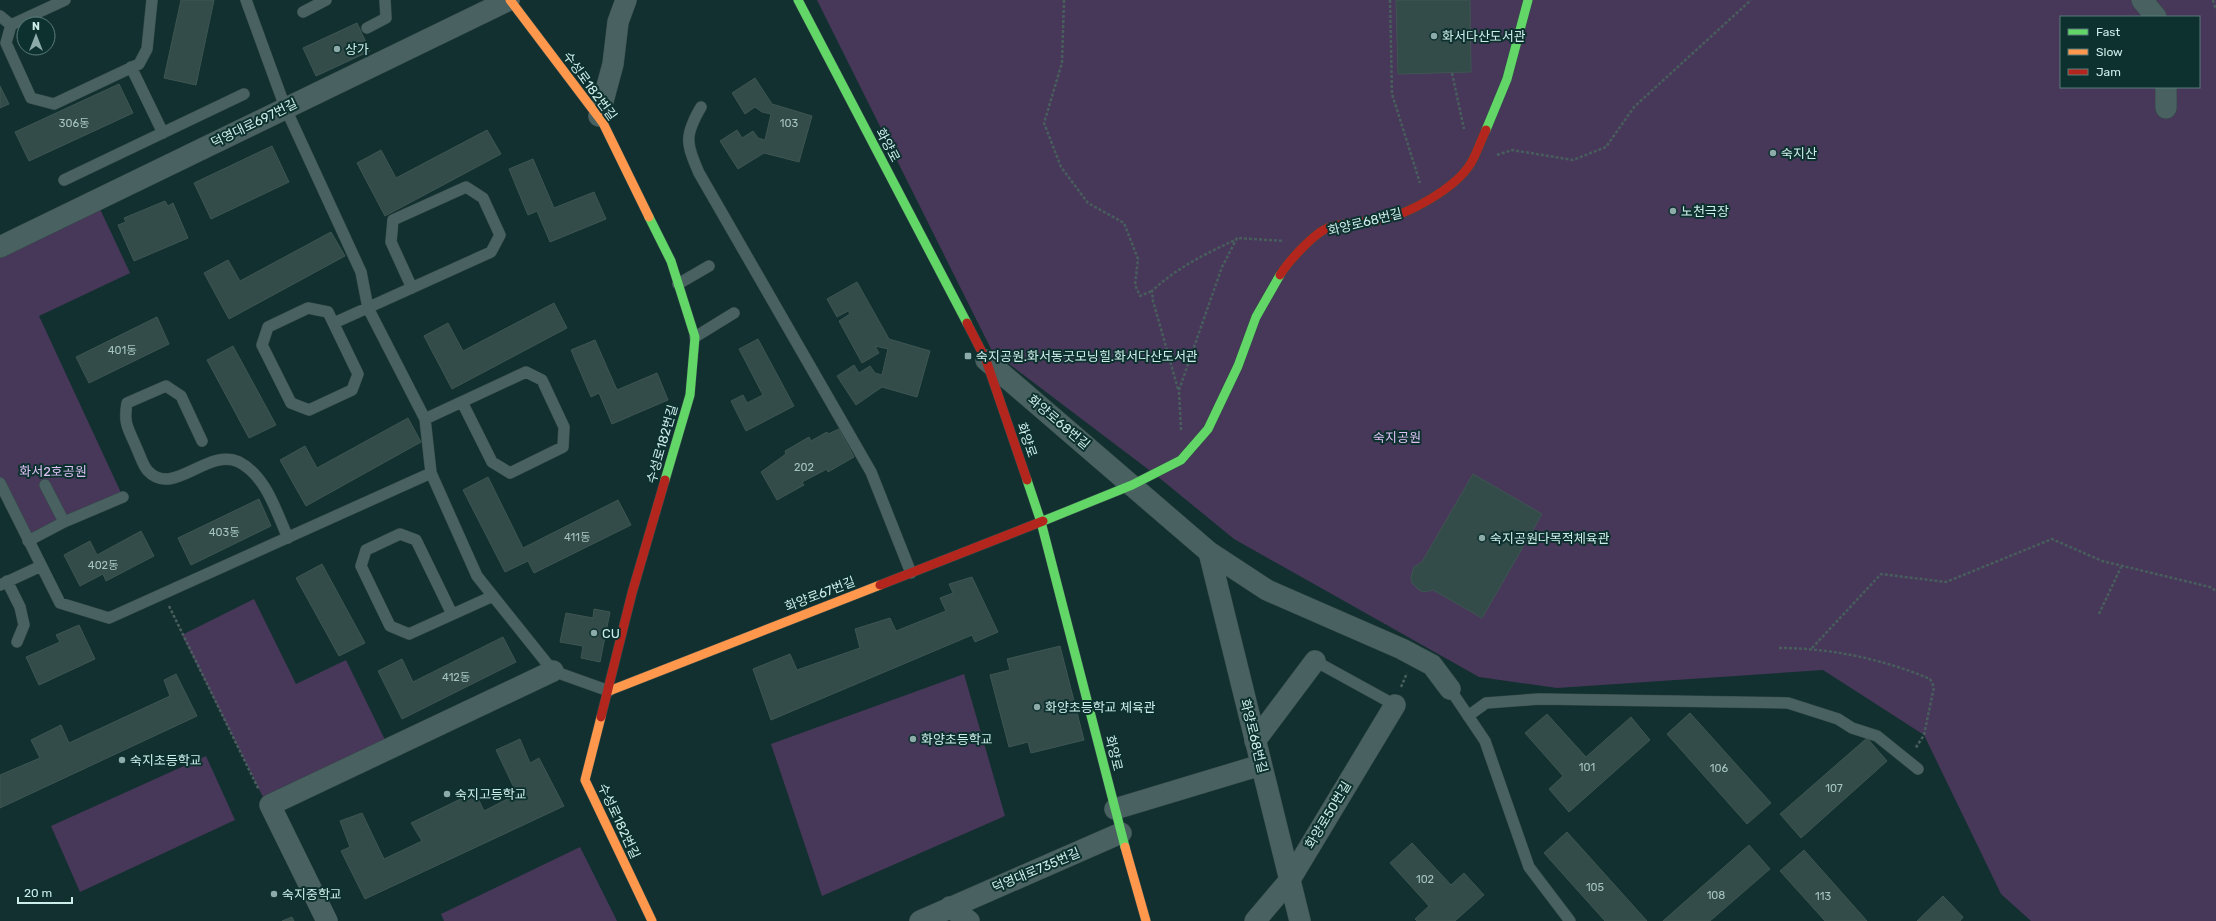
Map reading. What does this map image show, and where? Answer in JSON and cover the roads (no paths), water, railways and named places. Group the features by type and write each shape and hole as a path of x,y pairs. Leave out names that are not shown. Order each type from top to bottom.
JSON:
{"street":[{"name":"덕영대로697번길","path":"0,247 510,0"},
{"name":"수성로182번길","path":"510,0 598,116 671,261 695,337 690,395 632,593 609,691 585,780 652,921"},
{"path":"598,116 613,64 618,22 626,0"},
{"name":"화양로","path":"798,0 986,360 1041,522 1121,833 1146,921"},
{"name":"화양로68번길","path":"1041,522 1132,485 1181,460 1208,429 1238,366 1256,317 1282,272 1308,243 1327,228 1355,222 1380,220 1416,209 1449,186 1471,164 1507,79 1528,0"},
{"path":"2142,0 2155,16"},
{"path":"2166,88 2166,108"},
{"name":"화양로68번길","path":"986,360 1209,552 1267,590 1414,655 1432,665 1450,689"},
{"name":"화양로67번길","path":"609,691 1041,522"},
{"name":"화양로68번길","path":"1209,552 1300,921"},
{"path":"1255,741 1315,661"},
{"path":"327,921 270,805 553,671"},
{"name":"화양로50번길","path":"1255,921 1289,881 1395,705"},
{"path":"1115,809 1261,766"},
{"name":"덕영대로735번길","path":"920,921 1121,833"},
{"path":"950,907 969,921"}],"lane":[{"path":"65,0 11,25 6,43 31,98 54,104 139,64 148,50 152,0"},
{"path":"246,0 286,108 361,272 368,308 425,419 431,473 477,576 553,671 609,691"},
{"path":"302,12 326,0"},
{"path":"367,28 386,18 385,0"},
{"path":"0,16 11,25"},
{"path":"131,67 163,133"},
{"path":"64,180 244,94"},
{"path":"701,107 690,126 689,149 699,173 871,472 911,573"},
{"path":"334,323 368,308 492,252 500,235 483,198 466,187 393,220 391,242 412,288"},
{"path":"678,284 709,266"},
{"path":"308,308 328,312 334,323 358,374 352,390 309,410 290,403 262,345 268,327 308,308"},
{"path":"695,337 734,313"},
{"path":"425,419 526,372 542,380 564,427 563,447 510,473 492,462 462,402"},
{"path":"202,441 181,396 166,386 127,403 124,419 147,470 159,479 174,478 213,460 237,461 250,470 266,489 288,538"},
{"path":"0,482 60,603 109,618 431,473"},
{"path":"45,485 64,522"},
{"path":"28,541 64,522 123,497"},
{"path":"452,614 416,540 400,534 366,550 361,566 390,626 409,634 493,596"},
{"path":"17,642 24,625 20,607 4,583 41,566"},
{"path":"1315,661 1395,705"},
{"path":"1450,689 1485,741 1529,867 1570,921"},
{"path":"1468,716 1486,703 1539,699 1788,703 1838,719 1852,728 1877,736 1918,769"}],"place":[{"name":"화서다산도서관","path":"1434,36"},
{"name":"상가","path":"337,49"},
{"name":"숙지산","path":"1773,153"},
{"name":"노천극장","path":"1673,211"},
{"name":"숙지공원.화서동굿모닝힐.화서다산도서관","path":"968,356"},
{"name":"숙지공원다목적체육관","path":"1482,538"},
{"name":"CU","path":"594,633"},
{"name":"화양초등학교 체육관","path":"1037,707"},
{"name":"화양초등학교","path":"913,739"},
{"name":"숙지초등학교","path":"122,760"},
{"name":"숙지고등학교","path":"447,794"},
{"name":"숙지중학교","path":"274,894"}],"park label":[{"name":"숙지공원","path":"1397,437"},
{"name":"화서2호공원","path":"53,471"}]}
